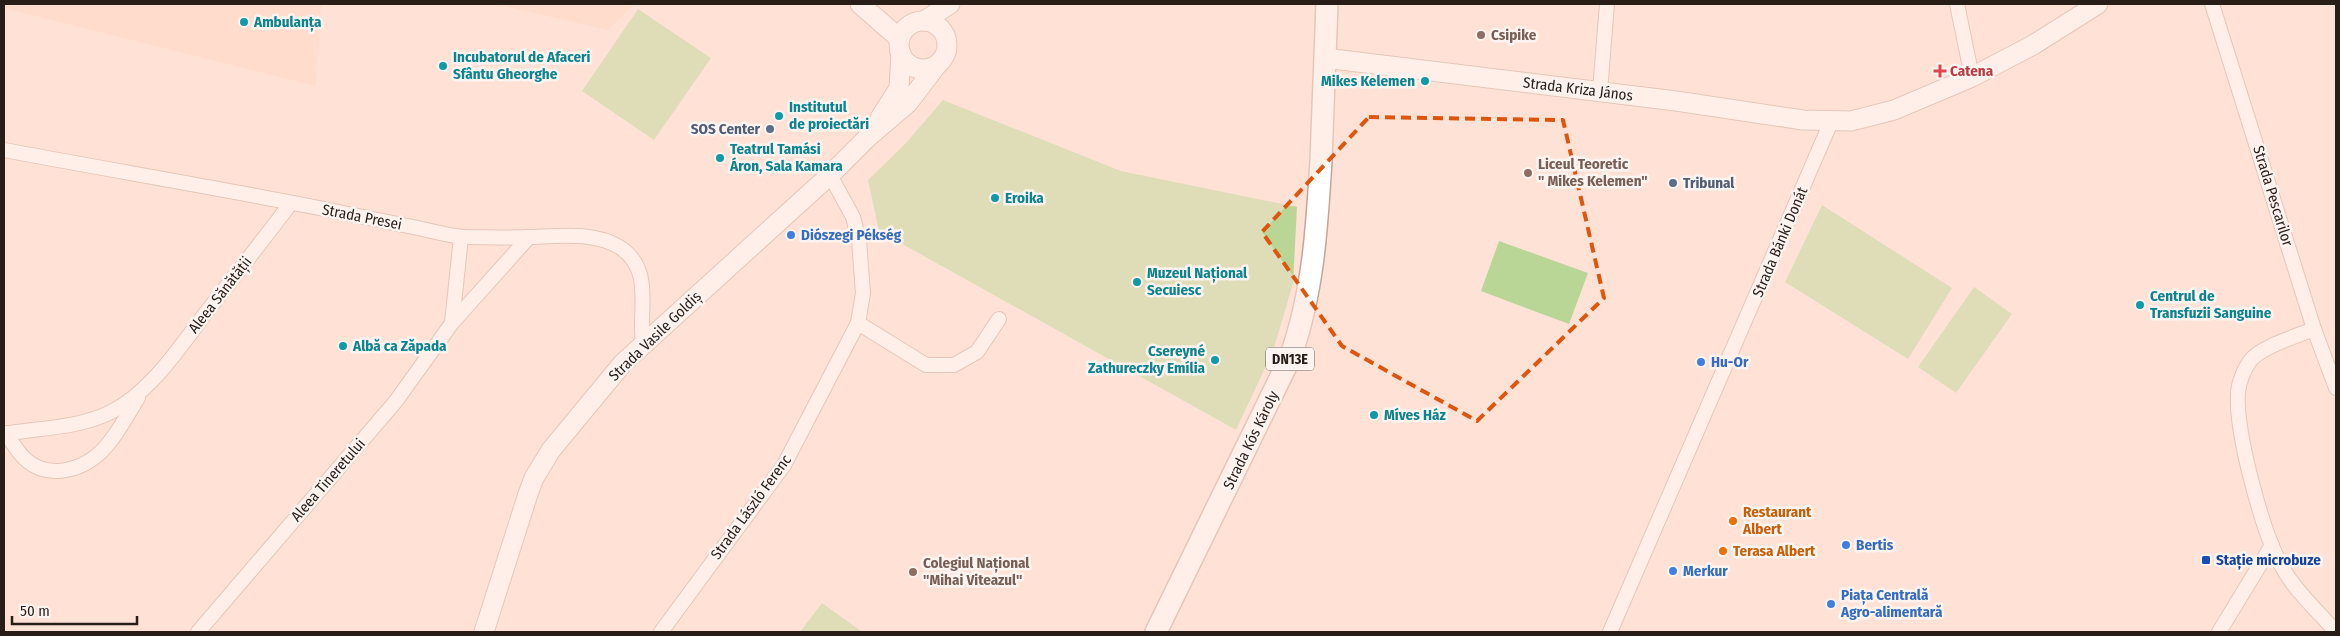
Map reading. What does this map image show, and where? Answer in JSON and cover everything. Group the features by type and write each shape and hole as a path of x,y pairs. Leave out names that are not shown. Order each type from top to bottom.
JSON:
{"main road":[{"name":"DN13E","path":"1325,58 1327,4"},
{"name":"Strada Kós Károly","path":"1156,632 1290,358 1301,327 1311,281 1318,223 1325,58"}],"street":[{"path":"860,4 900,46 909,65 923,69 937,65 946,54 947,40 939,27 899,19 868,4"},
{"path":"900,46 909,26 920,22 950,4"},
{"path":"1600,91 1607,4"},
{"path":"1957,4 1972,78"},
{"path":"1830,122 1874,117 1972,78 2034,45 2098,4"},
{"name":"Strada Pescarilor","path":"2212,4 2314,329 2336,388"},
{"name":"Strada Vasile Goldiș","path":"867,138 899,88 900,46"},
{"name":"Strada Kriza János","path":"1325,58 1600,91 1803,120 1830,122"},
{"name":"Strada Vasile Goldiș","path":"484,632 528,494 542,464 617,370 643,343 830,175 867,138 908,103 937,65"},
{"name":"Strada Bánki Donát","path":"1610,632 1830,122"},
{"name":"Strada Presei","path":"4,150 204,185 461,236 529,237 561,235 588,237 621,248 637,266 643,287 640,326 643,343"},
{"name":"Strada László Ferenc","path":"661,632 784,465 858,323 863,293 859,240 853,217 830,175"},
{"name":"Aleea Sănătății","path":"146,386 122,406 97,418 5,433 20,456 30,466 49,471 72,470 89,463 108,445 146,386 177,350 291,203"},
{"name":"Aleea Tineretului","path":"452,323 461,236"},
{"name":"Aleea Tineretului","path":"198,632 396,401 452,323 529,237"},
{"path":"858,323 926,365 954,365 977,352 999,319"},
{"path":"2314,329 2267,349 2251,359 2242,376 2238,392 2240,424 2247,459 2272,545 2281,565 2293,583 2336,632"},
{"path":"2219,632 2272,545"}],"highlighted area":[{"path":"1369,117 1563,120 1604,298 1477,421 1342,346 1262,232"}],"shaded area":[{"path":"4,4 321,4 316,86 4,8"},
{"path":"495,4 634,4 608,30"}],"green space":[{"path":"638,9 711,58 654,140 582,91"},
{"path":"943,100 1121,171 1297,207 1293,284 1273,351 1236,430 879,231 868,180 905,144"},
{"path":"1822,205 1952,288 1908,359 1785,282"},
{"path":"1499,241 1588,273 1569,324 1481,291"},
{"path":"1974,287 2012,314 1956,393 1918,367"},
{"path":"822,603 861,631 800,632"}],"place":[{"name":"Ambulanța","path":"244,22"},
{"name":"Csipike","path":"1481,35"},
{"name":"Incubatorul de Afaceri Sfântu Gheorghe","path":"443,66"},
{"name":"Catena","path":"1940,71"},
{"name":"Mikes Kelemen","path":"1425,81"},
{"name":"Institutul de proiectări","path":"779,116"},
{"name":"SOS Center","path":"770,129"},
{"name":"Teatrul Tamási Áron, Sala Kamara","path":"720,158"},
{"name":"Liceul Teoretic \" Mikes Kelemen\"","path":"1528,173"},
{"name":"Tribunal","path":"1673,183"},
{"name":"Eroika","path":"995,198"},
{"name":"Diószegi Pékség","path":"791,235"},
{"name":"Muzeul Național Secuiesc","path":"1137,282"},
{"name":"Centrul de Transfuzii Sanguine","path":"2140,305"},
{"name":"Albă ca Zăpada","path":"343,346"},
{"name":"Csereyné Zathureczky Emília","path":"1215,360"},
{"name":"Hu-Or","path":"1701,362"},
{"name":"Míves Ház","path":"1374,415"},
{"name":"Restaurant Albert","path":"1733,521"},
{"name":"Bertis","path":"1846,545"},
{"name":"Terasa Albert","path":"1723,551"},
{"name":"Stație microbuze","path":"2206,560"},
{"name":"Merkur","path":"1673,571"},
{"name":"Colegiul Național \"Mihai Viteazul\"","path":"913,572"},
{"name":"Piața Centrală Agro-alimentară","path":"1831,604"}]}
